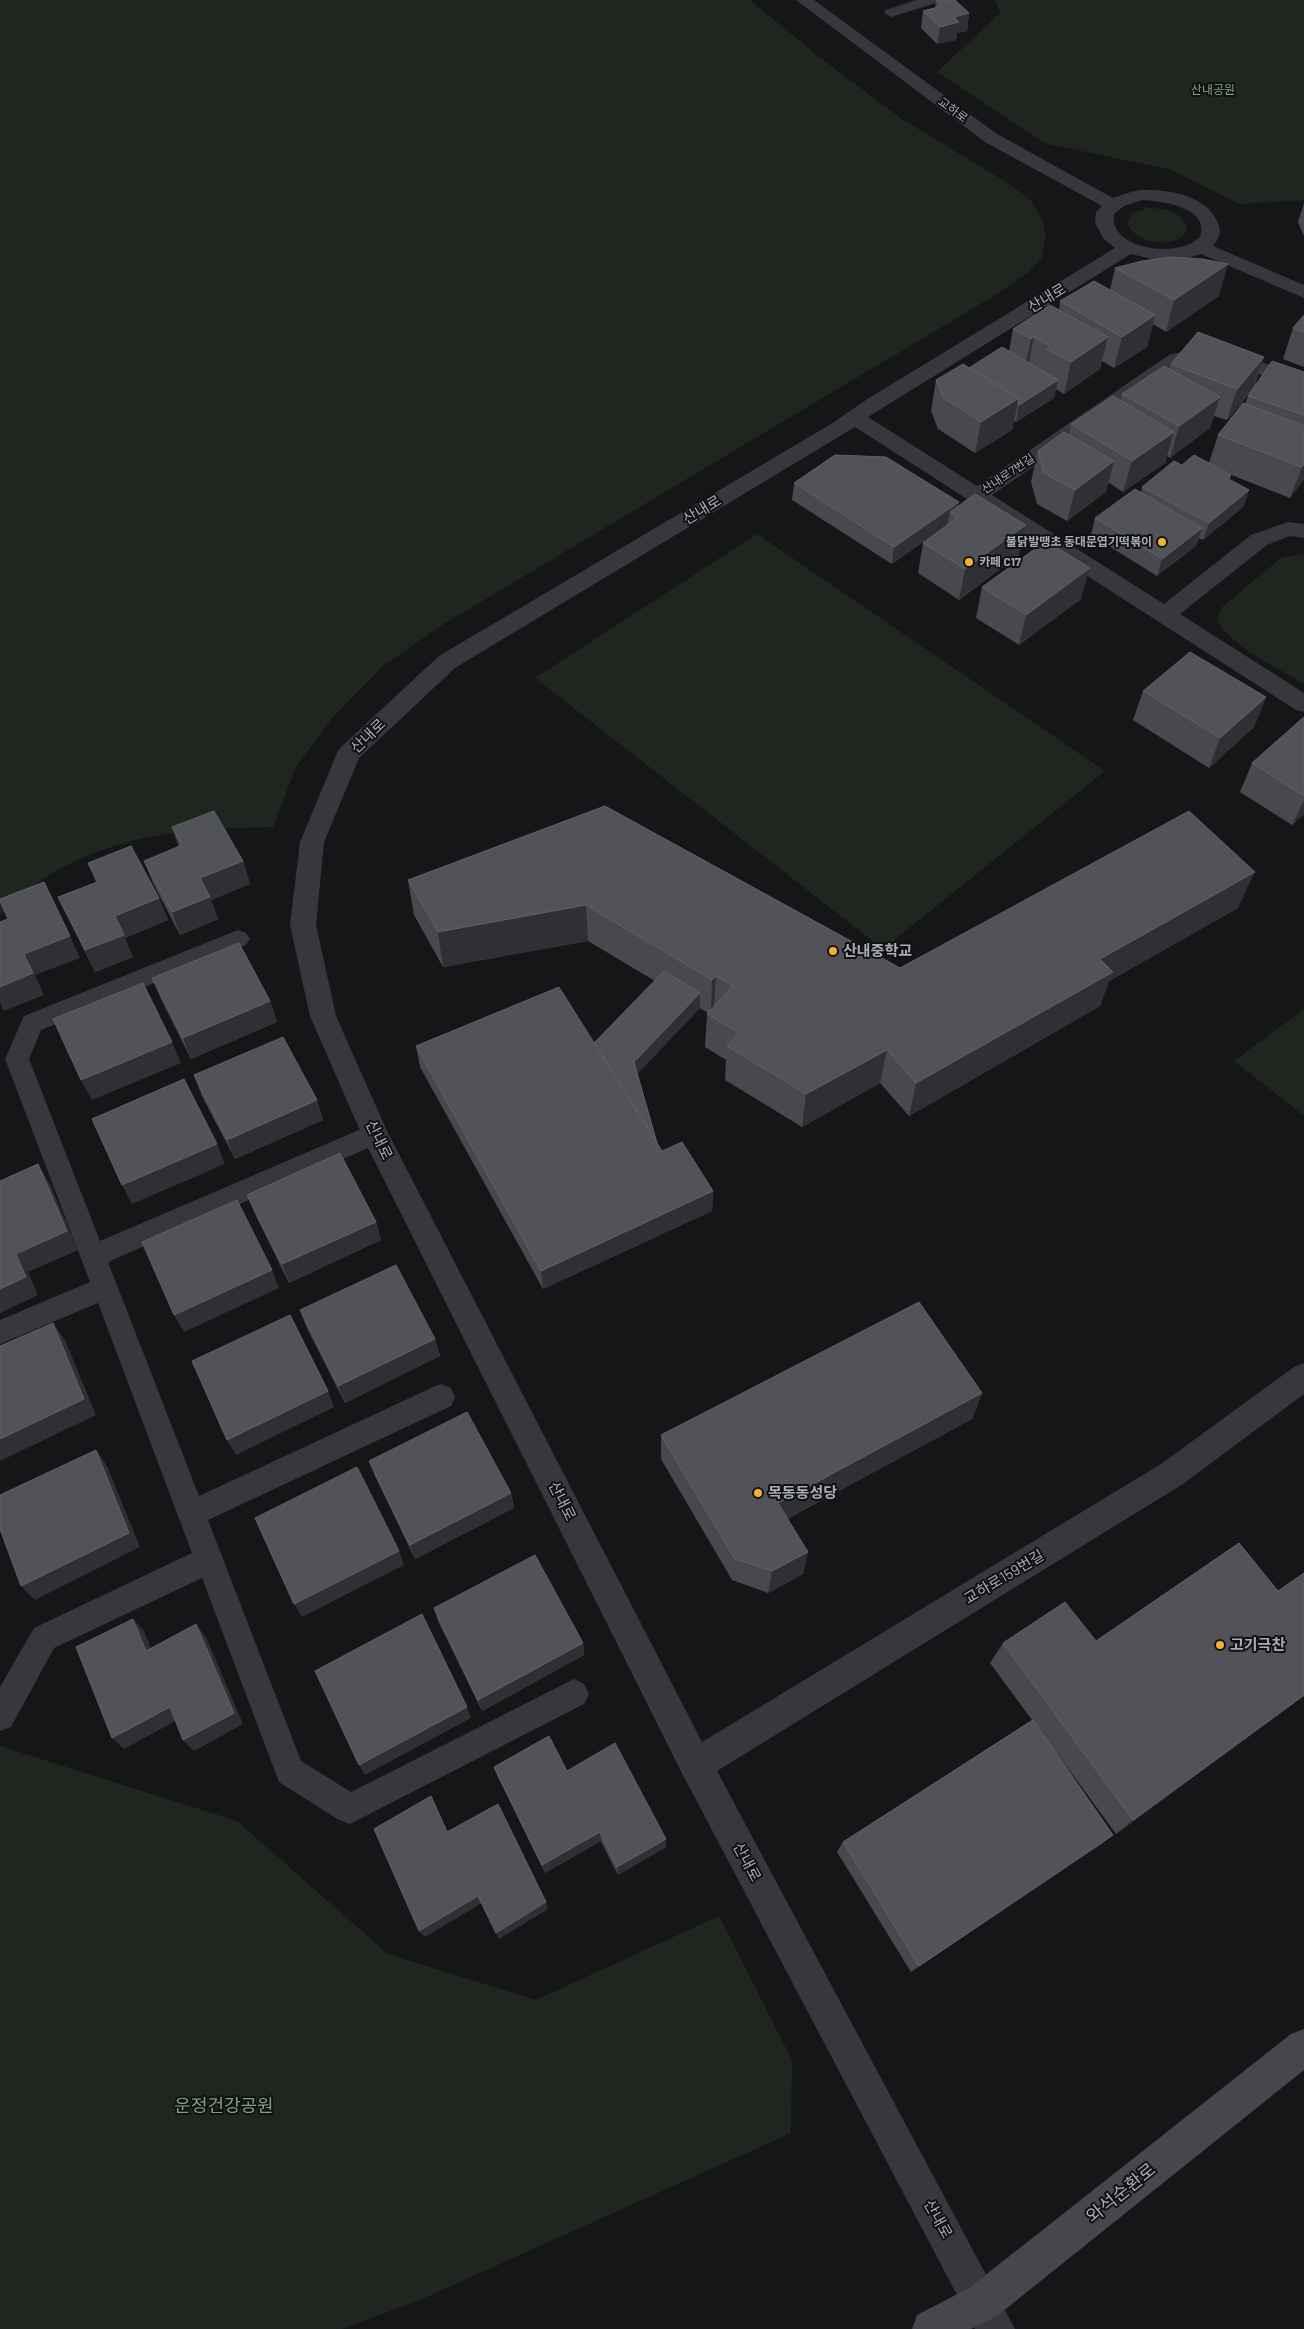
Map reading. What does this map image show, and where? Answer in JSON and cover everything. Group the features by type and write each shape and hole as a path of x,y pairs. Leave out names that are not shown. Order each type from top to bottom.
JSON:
{"street":[{"name":"교하로","path":"804,0 991,138 1113,205"},
{"path":"1149,195 1174,198 1201,211 1208,220 1211,230 1209,239 1200,247 1189,253 1157,256 1128,248 1113,239 1106,230 1103,220 1106,211 1126,198 1149,195"},
{"path":"1200,247 1304,292"},
{"name":"산내로","path":"990,2316 696,1765 375,1134 323,1016 303,925 312,842 349,753 447,662 838,429 854,417 1128,248"},
{"name":"산내로7번길","path":"976,496 1176,359 1206,352 1241,361 1304,385"},
{"name":"산내로7번길","path":"854,417 1163,616 1304,704"},
{"path":"1163,616 1259,540 1288,529 1304,531"},
{"name":"교하로159번길","path":"696,1765 1172,1474 1304,1376"},
{"name":"와석순환로","path":"931,2329 990,2316 1304,2047"}],"lane":[{"path":"891,13 931,0"},
{"path":"238,939 32,1023 17,1059 290,1771 350,1809 574,1694"},
{"path":"93,1256 375,1134"},
{"path":"0,1332 105,1288"},
{"path":"191,1514 441,1397"},
{"path":"0,1716 44,1638 208,1560"}],"green space":[{"path":"0,0 750,0 818,56 902,119 1011,185 1031,201 1042,218 1046,236 1042,257 1029,272 997,294 442,625 383,666 332,718 296,767 273,827 224,828 170,833 116,846 89,855 40,881 19,897 0,916"},
{"name":"산내공원","path":"995,0 1304,0 1304,200 1239,204 1169,169 1046,144 937,72 1000,13"},
{"path":"1148,208 1166,210 1176,214 1185,222 1187,228 1183,235 1176,240 1167,242 1147,240 1138,236 1131,230 1127,222 1133,213"},
{"path":"757,534 1105,771 883,949 535,678"},
{"path":"1304,554 1304,684 1245,649 1225,631 1217,620 1222,607 1281,558"},
{"path":"1304,1009 1304,1116 1234,1061"},
{"name":"운정건강공원","path":"0,1746 237,1821 388,1954 536,2000 719,1916 792,2060 791,2133 422,2299 342,2329 0,2329"}],"building":[{"path":"936,0 955,0 969,13 954,17 959,22 940,27 923,11 942,6"},
{"path":"1171,257 1202,259 1228,264 1174,300 1115,268 1142,261"},
{"path":"1094,281 1155,315 1122,337 1060,301"},
{"path":"1050,305 1108,337 1071,362 1047,349 1050,346 1034,337 1031,339 1013,329"},
{"path":"1304,315 1304,332 1293,328"},
{"path":"1198,332 1264,357 1237,389 1171,364"},
{"path":"1002,347 1058,380 1019,405 1019,398 969,368"},
{"path":"1272,361 1304,372 1304,415 1248,396"},
{"path":"963,364 1019,398 981,422 943,398 936,380"},
{"path":"1164,366 1220,397 1179,426 1122,394"},
{"path":"1113,396 1174,432 1132,461 1071,424"},
{"path":"1243,403 1304,426 1304,464 1302,467 1218,435"},
{"path":"1064,432 1114,461 1075,490 1044,473 1038,451"},
{"path":"835,455 886,457 959,502 894,547 794,483"},
{"path":"1194,455 1231,475 1227,478 1249,490 1209,523 1142,487 1174,461 1182,465"},
{"path":"1135,489 1202,528 1162,559 1095,518"},
{"path":"975,494 1026,525 965,569 923,543 958,517 950,512"},
{"path":"1046,541 1090,568 1026,615 982,587"},
{"path":"1190,652 1266,697 1220,738 1143,691"},
{"path":"1304,717 1304,796 1252,763"},
{"path":"605,806 900,968 1189,811 1255,872 1100,959 1113,972 916,1083 887,1050 806,1094 727,1046 739,1033 707,1014 733,986 716,976 712,980 586,905 438,932 408,880"},
{"path":"214,811 243,861 200,878 210,897 172,912 144,861 182,845 172,827"},
{"path":"131,846 159,898 115,916 124,935 85,950 58,897 98,882 88,863"},
{"path":"44,882 70,936 24,954 33,973 0,987 0,922 8,919 0,899"},
{"path":"239,943 270,1001 183,1038 152,978"},
{"path":"664,971 700,993 634,1062 657,1143 594,1043"},
{"path":"143,983 172,1042 81,1080 53,1019"},
{"path":"559,987 662,1151 682,1142 713,1191 541,1271 416,1046"},
{"path":"283,1037 317,1100 227,1140 194,1075"},
{"path":"184,1079 217,1144 122,1185 92,1119"},
{"path":"340,1153 376,1222 282,1264 247,1195"},
{"path":"38,1164 67,1231 16,1254 26,1277 0,1289 0,1181"},
{"path":"237,1200 272,1270 174,1315 142,1242"},
{"path":"396,1265 435,1339 338,1386 300,1310"},
{"name":"목동동성당","path":"919,1302 982,1393 778,1503 808,1552 772,1571 735,1559 661,1435"},
{"path":"290,1315 328,1391 227,1440 192,1361"},
{"path":"53,1323 84,1399 0,1439 0,1346"},
{"path":"467,1412 511,1493 410,1545 369,1461"},
{"path":"96,1450 129,1533 21,1586 0,1529 0,1495"},
{"path":"357,1467 399,1551 294,1604 255,1518"},
{"path":"1239,1543 1278,1591 1304,1573 1304,1695 1133,1820 1003,1643 1065,1602 1096,1641"},
{"path":"535,1555 583,1643 478,1700 434,1608"},
{"path":"422,1614 467,1707 359,1765 315,1671"},
{"path":"133,1619 146,1651 196,1624 234,1713 183,1740 170,1707 112,1738 76,1647"},
{"path":"1033,1720 1113,1835 919,1966 843,1842"},
{"path":"549,1736 567,1771 615,1743 666,1839 617,1867 600,1832 542,1865 494,1767"},
{"path":"431,1796 447,1832 498,1804 546,1902 496,1933 478,1896 419,1931 374,1829"}],"place":[{"name":"불닭발땡초 동대문엽기떡볶이","path":"1162,542"},
{"name":"카페 C17","path":"969,562"},
{"name":"산내중학교","path":"833,951"},
{"name":"목동동성당","path":"758,1493"},
{"name":"고기극찬","path":"1220,1645"}]}
